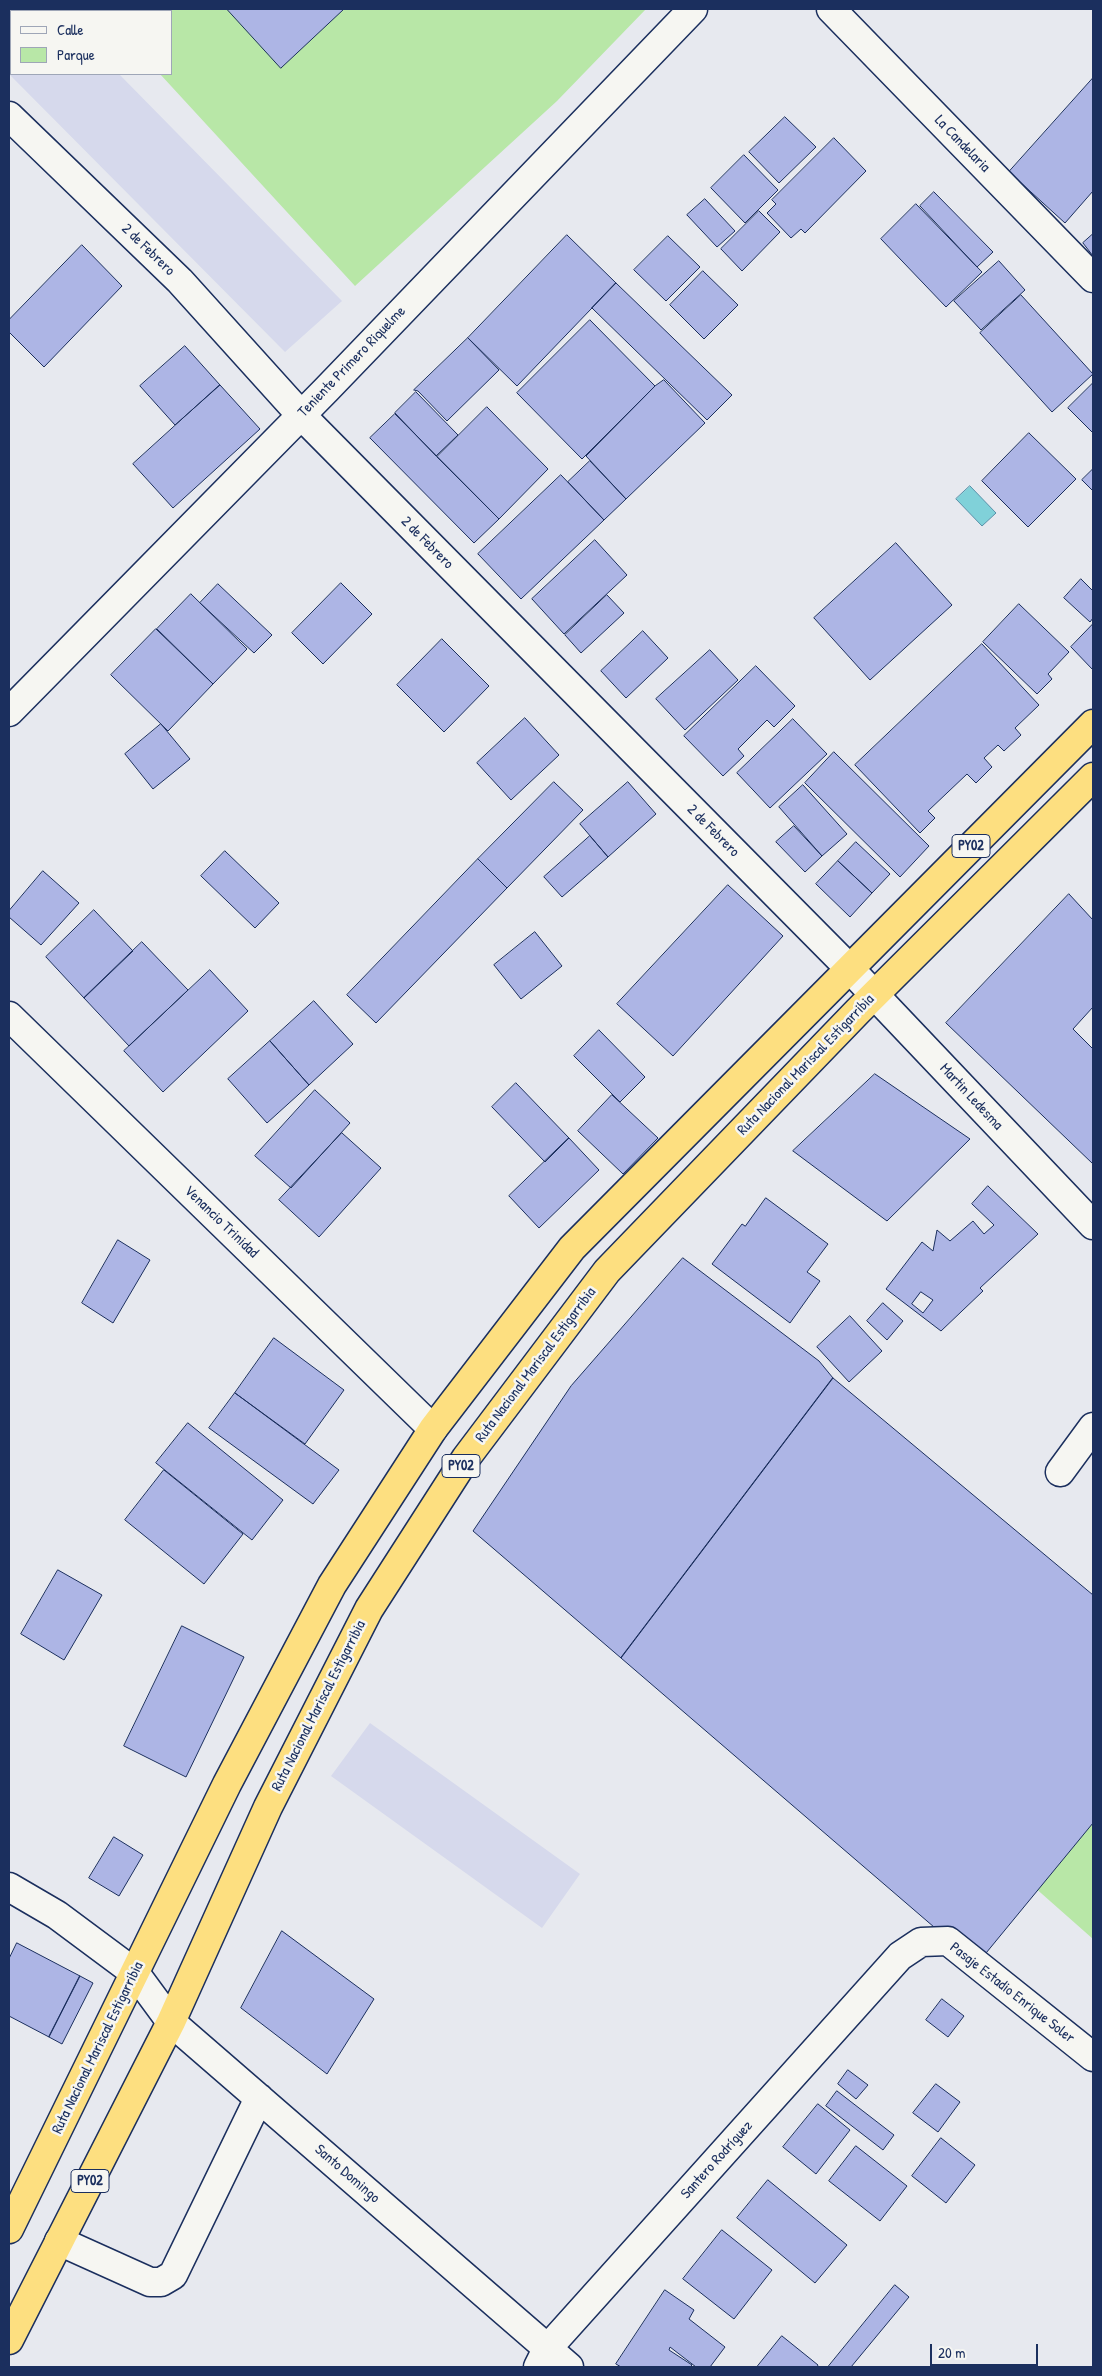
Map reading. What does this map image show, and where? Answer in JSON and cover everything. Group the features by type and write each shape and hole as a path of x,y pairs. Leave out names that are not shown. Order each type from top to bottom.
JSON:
{"highway":[{"name":"Ruta Nacional Mariscal Estigarribia","path":"9,2228 228,1784 332,1585 433,1429 572,1248 1093,724"},
{"name":"Ruta Nacional Mariscal Estigarribia","path":"9,2340 171,2022 268,1807 369,1609 466,1458 607,1271 874,995 1093,777"}],"street":[{"name":"Teniente Primero Riquelme","path":"9,712 301,415 693,9"},
{"name":"La Candelaria","path":"831,9 1093,278"},
{"name":"2 de Febrero","path":"9,116 180,281 301,415 849,968"},
{"name":"Martin Ledesma","path":"849,968 1093,1225"},
{"name":"Venancio Trinidad","path":"9,1016 433,1429"},
{"path":"1060,1472 1093,1427"},
{"name":"Santo Domingo","path":"9,1887 57,1915 135,1973 171,2022 259,2098 543,2358 568,2367"},
{"name":"Pasaje Estadio Enrique Soler","path":"900,1956 921,1942 948,1941 1093,2057"},
{"name":"Santero Rodríguez","path":"543,2358 900,1956"},
{"path":"59,2241 150,2282 161,2282 173,2275 259,2098"}],"shaded area":[{"path":"9,17 10,75 120,75 342,301 285,352 9,74"},
{"path":"370,1723 580,1874 542,1928 331,1776"}],"green space":[{"path":"646,9 557,101 355,286 161,75 172,75 172,10 102,10"},
{"path":"1093,1816 1093,1939 1033,1886"}],"water":[{"path":"970,486 996,513 982,526 956,499"}],"building":[{"path":"227,9 344,9 281,68"},
{"path":"1093,78 1093,191 1065,223 1009,172"},
{"path":"785,117 816,147 779,183 749,152"},
{"path":"834,138 866,171 805,233 801,229 791,238 767,213 776,204 772,200"},
{"path":"744,155 778,190 745,223 711,188"},
{"path":"934,192 993,252 977,267 920,206"},
{"path":"705,199 735,231 717,247 687,215"},
{"path":"916,204 982,272 946,307 881,239"},
{"path":"759,211 780,232 742,271 721,249"},
{"path":"1093,234 1093,256 1083,243"},
{"path":"567,235 616,283 517,386 468,338"},
{"path":"668,236 700,267 666,301 634,270"},
{"path":"82,245 122,286 44,367 9,332 9,320"},
{"path":"999,261 1025,290 981,330 954,301"},
{"path":"703,271 738,305 704,339 670,305"},
{"path":"616,283 732,395 707,420 592,308"},
{"path":"1021,295 1093,374 1052,412 980,333"},
{"path":"590,320 655,386 582,459 517,393"},
{"path":"468,338 499,370 447,421 418,391 414,390"},
{"path":"185,346 220,385 175,425 140,386"},
{"path":"664,380 705,423 626,499 586,456 655,386"},
{"path":"1093,383 1093,433 1068,408"},
{"path":"220,385 260,429 173,508 133,464"},
{"path":"416,392 458,435 436,456 395,413"},
{"path":"487,407 548,469 499,519 437,457"},
{"path":"395,414 499,519 474,543 370,438"},
{"path":"1029,433 1076,479 1028,527 982,481"},
{"path":"590,461 626,499 604,520 568,482"},
{"path":"1093,469 1093,491 1082,480"},
{"path":"561,475 604,520 521,599 478,554"},
{"path":"595,540 627,575 564,634 532,599"},
{"path":"896,543 952,605 870,680 814,618"},
{"path":"1081,579 1093,591 1093,618 1090,622 1064,598"},
{"path":"341,583 372,614 323,664 292,633"},
{"path":"218,584 272,635 254,653 200,603"},
{"path":"191,594 247,649 213,684 157,629"},
{"path":"607,595 624,613 581,653 565,635"},
{"path":"1019,604 1069,652 1048,674 1052,679 1037,694 983,642"},
{"path":"1093,624 1093,670 1071,647"},
{"path":"156,629 213,684 168,731 111,675"},
{"path":"643,631 668,658 626,698 601,671"},
{"path":"442,639 489,686 444,732 397,685"},
{"path":"982,644 1039,705 1015,728 1021,735 1004,751 998,745 984,758 992,767 976,783 967,774 928,811 935,818 920,833 855,765"},
{"path":"710,650 738,680 685,730 656,699"},
{"path":"756,666 795,706 774,727 767,720 738,749 744,756 723,776 684,736"},
{"path":"525,718 559,755 511,800 477,763"},
{"path":"793,719 827,754 770,808 737,773"},
{"path":"161,724 190,759 153,789 125,754"},
{"path":"834,752 929,846 900,877 805,783"},
{"path":"554,782 583,810 507,888 478,859"},
{"path":"628,782 656,814 608,857 580,824"},
{"path":"803,785 847,834 822,856 779,807"},
{"path":"794,826 822,856 805,872 776,842"},
{"path":"590,836 608,857 562,897 544,877"},
{"path":"856,842 890,874 872,893 838,861"},
{"path":"225,851 279,903 255,928 201,876"},
{"path":"478,859 507,888 376,1023 347,995"},
{"path":"838,861 872,893 850,917 816,884"},
{"path":"43,871 79,903 41,945 9,917 9,911"},
{"path":"728,885 783,936 673,1056 617,1004"},
{"path":"1069,894 1093,920 1093,1007 1073,1029 1093,1049 1093,1164 946,1023"},
{"path":"94,910 133,951 84,998 46,957"},
{"path":"535,932 562,966 521,999 494,965"},
{"path":"142,942 188,990 129,1046 84,998"},
{"path":"210,970 248,1011 163,1092 124,1051"},
{"path":"314,1001 353,1044 309,1085 270,1041"},
{"path":"599,1030 645,1077 620,1102 574,1056"},
{"path":"270,1041 309,1085 267,1123 228,1079"},
{"path":"875,1074 970,1139 887,1221 793,1151"},
{"path":"516,1083 569,1138 545,1162 492,1107"},
{"path":"315,1090 350,1123 291,1188 255,1156"},
{"path":"612,1095 658,1138 623,1174 578,1131"},
{"path":"342,1133 381,1168 319,1237 279,1200"},
{"path":"569,1138 599,1170 539,1228 509,1196"},
{"path":"988,1186 1038,1234 980,1288 983,1291 941,1331 886,1289 922,1242 933,1251 937,1230 950,1241 973,1221 984,1234 994,1225 972,1204","holes":["921,1292 933,1300 923,1313 912,1304"]},
{"path":"766,1198 828,1244 807,1272 820,1281 790,1323 712,1264 742,1224 745,1226"},
{"path":"118,1240 150,1260 113,1323 82,1303"},
{"path":"683,1258 819,1361 833,1378 621,1658 473,1531 571,1386"},
{"path":"883,1303 903,1321 887,1340 867,1321"},
{"path":"850,1316 882,1351 849,1382 817,1347"},
{"path":"274,1338 344,1390 305,1444 235,1393"},
{"path":"833,1378 1093,1595 1093,1823 977,1964 621,1658"},
{"path":"235,1393 339,1470 313,1504 209,1428"},
{"path":"188,1423 283,1500 252,1540 156,1463"},
{"path":"164,1470 243,1534 204,1584 125,1520"},
{"path":"58,1570 102,1595 64,1660 21,1634"},
{"path":"182,1626 244,1657 186,1777 124,1746"},
{"path":"114,1837 143,1855 119,1896 89,1878"},
{"path":"282,1931 374,1999 327,2074 241,2008"},
{"path":"17,1943 80,1976 49,2037 9,2016 9,1959"},
{"path":"80,1976 93,1983 62,2044 49,2037"},
{"path":"942,1999 964,2016 948,2037 926,2020"},
{"path":"848,2070 868,2085 856,2099 838,2084"},
{"path":"936,2084 960,2102 938,2132 913,2113"},
{"path":"837,2091 894,2135 883,2150 826,2106"},
{"path":"818,2104 850,2130 816,2174 783,2147"},
{"path":"941,2138 975,2165 946,2203 912,2176"},
{"path":"856,2146 907,2186 880,2221 829,2181"},
{"path":"768,2180 847,2245 815,2283 737,2218"},
{"path":"722,2230 772,2270 734,2319 683,2279"},
{"path":"895,2285 909,2297 851,2367 828,2367"},
{"path":"665,2290 694,2310 689,2319 725,2347 710,2367 696,2367 670,2347 669,2350 692,2365 690,2367 621,2367 616,2364"},
{"path":"782,2336 818,2365 817,2367 757,2367"}]}
